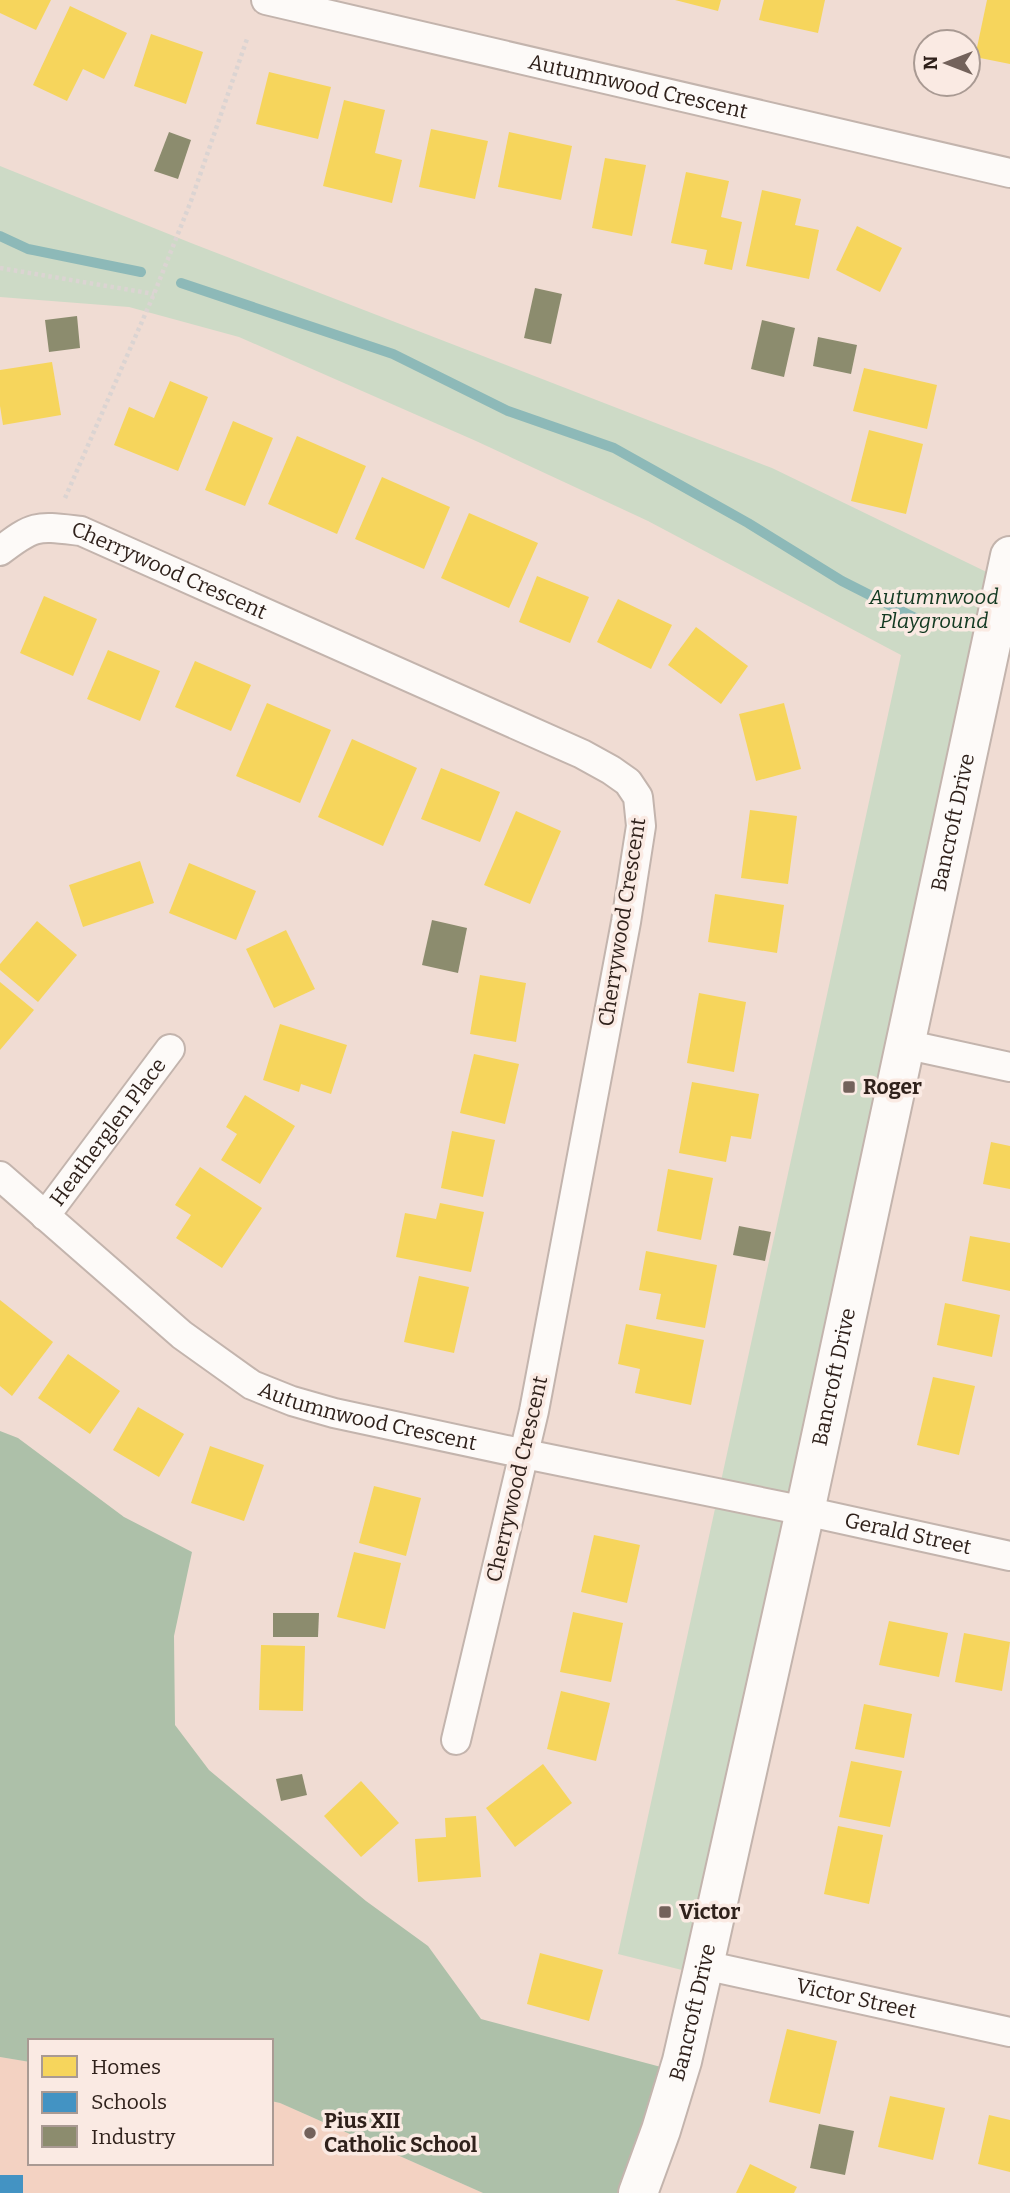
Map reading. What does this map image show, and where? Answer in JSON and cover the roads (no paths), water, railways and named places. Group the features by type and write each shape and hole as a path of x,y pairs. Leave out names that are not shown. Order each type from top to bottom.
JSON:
{"main road":[{"name":"Bancroft Drive","path":"638,2193 682,2061 704,1965 805,1511 1010,556"}],"street":[{"name":"Autumnwood Crescent","path":"266,0 1010,173"},
{"name":"Cherrywood Crescent","path":"0,551 32,528 81,531 582,754 628,782 638,797 641,826 626,922 524,1454 456,1740"},
{"path":"904,1044 1010,1067"},
{"name":"Heatherglen Place","path":"45,1216 170,1049"},
{"name":"Autumnwood Crescent","path":"0,1176 181,1335 252,1385 292,1401 334,1413 805,1511"},
{"name":"Gerald Street","path":"805,1511 1010,1556"},
{"name":"Victor Street","path":"704,1965 1010,2032"}],"waterway":[{"path":"0,236 28,249 141,272"},
{"path":"181,283 393,354 508,411 614,448 748,523 842,581 925,623"}],"place":[{"name":"Roger","path":"849,1087"},
{"name":"Victor","path":"665,1912"},
{"name":"Pius XII Catholic School","path":"310,2133"}],"park label":[{"name":"Autumnwood Playground","path":"934,609"}]}
